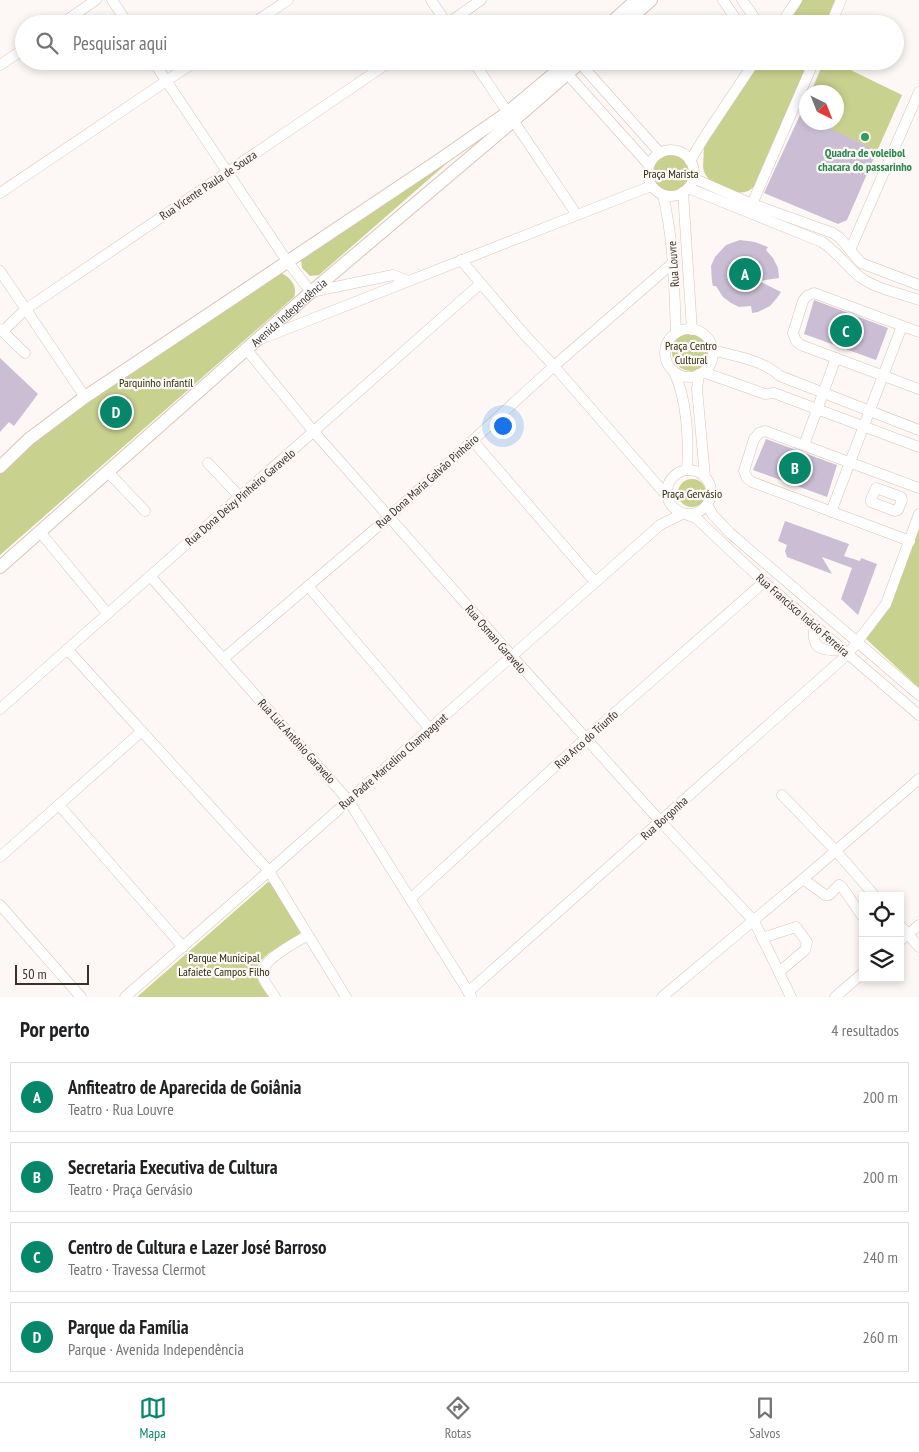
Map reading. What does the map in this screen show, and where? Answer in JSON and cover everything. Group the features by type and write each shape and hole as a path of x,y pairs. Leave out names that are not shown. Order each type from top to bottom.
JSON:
{"main road":[{"path":"620,15 636,0"},
{"path":"634,15 651,0"},
{"name":"Avenida Independência","path":"0,566 510,117 567,70"},
{"name":"Avenida Independência","path":"0,466 28,439 84,397 287,261 510,117"}],"street":[{"path":"74,15 96,0"},
{"path":"112,0 122,15"},
{"path":"266,15 288,0"},
{"path":"432,0 441,15"},
{"path":"460,15 481,0"},
{"path":"723,0 733,15"},
{"path":"742,0 753,15"},
{"path":"787,15 797,0"},
{"path":"835,15 841,0"},
{"path":"0,65 15,55"},
{"path":"159,70 287,261 311,292 393,275 408,281"},
{"path":"0,193 182,70"},
{"name":"Rua Vicente Paula de Souza","path":"2,330 26,309 378,70"},
{"path":"479,70 577,215"},
{"path":"577,70 649,165"},
{"path":"578,70 660,153"},
{"path":"690,161 749,70"},
{"path":"752,204 810,70"},
{"path":"850,250 919,92"},
{"path":"680,152 705,136"},
{"path":"688,186 692,166 690,161 680,152 674,150 660,153 652,160 649,165 648,180 656,192 670,196 688,186 752,204 833,232 861,263 919,284"},
{"path":"252,345 408,281 652,186"},
{"path":"688,186 822,242 852,270 871,284 919,300"},
{"name":"Rua Louvre","path":"688,186 692,330"},
{"name":"Rua Louvre","path":"664,195 669,217 674,262 676,333"},
{"path":"461,260 668,499 675,510 685,514 699,512 708,504 711,487 700,473 687,470 679,473 671,480 668,488 668,499"},
{"name":"Rua Dona Maria Galvão Pinheiro","path":"223,659 389,517 554,366 674,262"},
{"path":"0,271 84,397"},
{"name":"Rua Dona Deizy Pinheiro Garavelo","path":"0,709 480,284"},
{"path":"919,332 818,294 810,294 803,301 794,336 801,344 919,389"},
{"path":"831,512 902,326"},
{"path":"2,330 24,353"},
{"path":"687,470 688,458 684,403 680,384 667,363 665,352 668,341 676,333 692,330 706,336 712,350 710,362 701,373 696,389 705,477"},
{"name":"Rua Osman Garavelo","path":"252,345 314,432 585,739 754,922 791,997"},
{"path":"712,350 774,369 780,376 919,430"},
{"path":"804,444 836,358"},
{"path":"674,372 689,377 701,373 765,394 774,393 919,447"},
{"path":"774,393 780,376"},
{"path":"914,536 831,512 752,482 744,471 754,439 762,431 769,431 919,488"},
{"path":"473,441 595,582"},
{"path":"208,463 240,497"},
{"path":"108,472 144,511"},
{"path":"888,492 893,479"},
{"name":"Rua Padre Marcelino Champagnat","path":"660,525 668,499"},
{"name":"Rua Francisco Inácio Ferreira","path":"708,504 713,515 730,533 919,695"},
{"name":"Rua Padre Marcelino Champagnat","path":"125,997 660,525 685,514"},
{"name":"Rua Francisco Inácio Ferreira","path":"685,514 696,518 764,582 919,714"},
{"name":"Rua Borgonha","path":"470,995 858,642 886,604 914,536 919,514"},
{"path":"40,532 107,614"},
{"name":"Rua Luiz Antônio Garavelo","path":"150,576 348,800 470,995"},
{"name":"Rua Arco do Triunfo","path":"410,899 585,739 764,582"},
{"path":"308,586 430,729"},
{"path":"67,649 269,871 346,997"},
{"path":"0,858 142,731"},
{"path":"662,997 754,922 919,780"},
{"path":"782,795 836,850 872,892"},
{"path":"59,805 183,947"},
{"path":"803,879 825,895 829,895 839,885 859,912"},
{"path":"0,905 82,997"},
{"path":"919,925 904,937 919,947"},
{"path":"762,938 796,927 808,942 806,950 779,972"},
{"path":"275,997 262,976 263,969 269,960 308,935"},
{"path":"835,997 859,976"}],"green space":[{"path":"802,0 835,0 829,15 792,15"},
{"path":"755,70 805,70 755,185 750,190 745,192 734,191 711,182 703,168 704,147"},
{"path":"820,70 851,70 902,95 877,151 832,130 844,130 844,85 814,85"},
{"name":"Praça Marista","path":"671,154 684,160 690,173 684,186 671,192 658,186 652,173 658,160"},
{"path":"453,158 319,275 310,276 302,268 301,259"},
{"name":"Parquinho infantíl","path":"281,273 292,282 295,289 294,297 0,555 0,472 52,425"},
{"name":"Praça Centro Cultural","path":"691,333 705,338 710,352 705,366 691,371 677,366 672,352 677,338"},
{"name":"Praça Gervásio","path":"692,479 702,483 706,493 702,503 692,507 682,503 678,493 682,483"},
{"path":"919,517 919,688 864,637 877,620"},
{"name":"Parque Municipal Lafaiete Campos Filho","path":"268,882 271,883 301,932 298,936 270,952 259,964 257,977 269,997 137,997"}],"building":[{"path":"799,117 799,130 834,130 877,151 847,220 838,224 764,193"},
{"path":"740,240 755,242 768,247 766,250 778,268 779,278 759,281 781,292 770,306 758,312 752,313 751,306 739,307 731,303 723,297 716,286 713,286 712,282 711,266 715,257 726,245"},
{"path":"814,300 888,328 876,360 804,334"},
{"path":"0,358 38,394 14,426 9,422 0,432"},
{"path":"766,439 837,465 827,497 753,470"},
{"path":"785,521 849,544 844,556 860,561 861,558 877,564 858,615 841,599 852,568 822,557 832,574 787,557 785,551 787,545 778,541"}],"place":[{"name":"Quadra de voleibol chacara do passarinho","path":"865,137"},
{"name":"Anfiteatro de Aparecida de Goiânia","path":"745,274"},
{"name":"Centro de Cultura e Lazer José Barroso","path":"846,331"},
{"name":"Parque da Família","path":"116,412"},
{"name":"Secretaria Executiva de Cultura","path":"795,468"}]}
